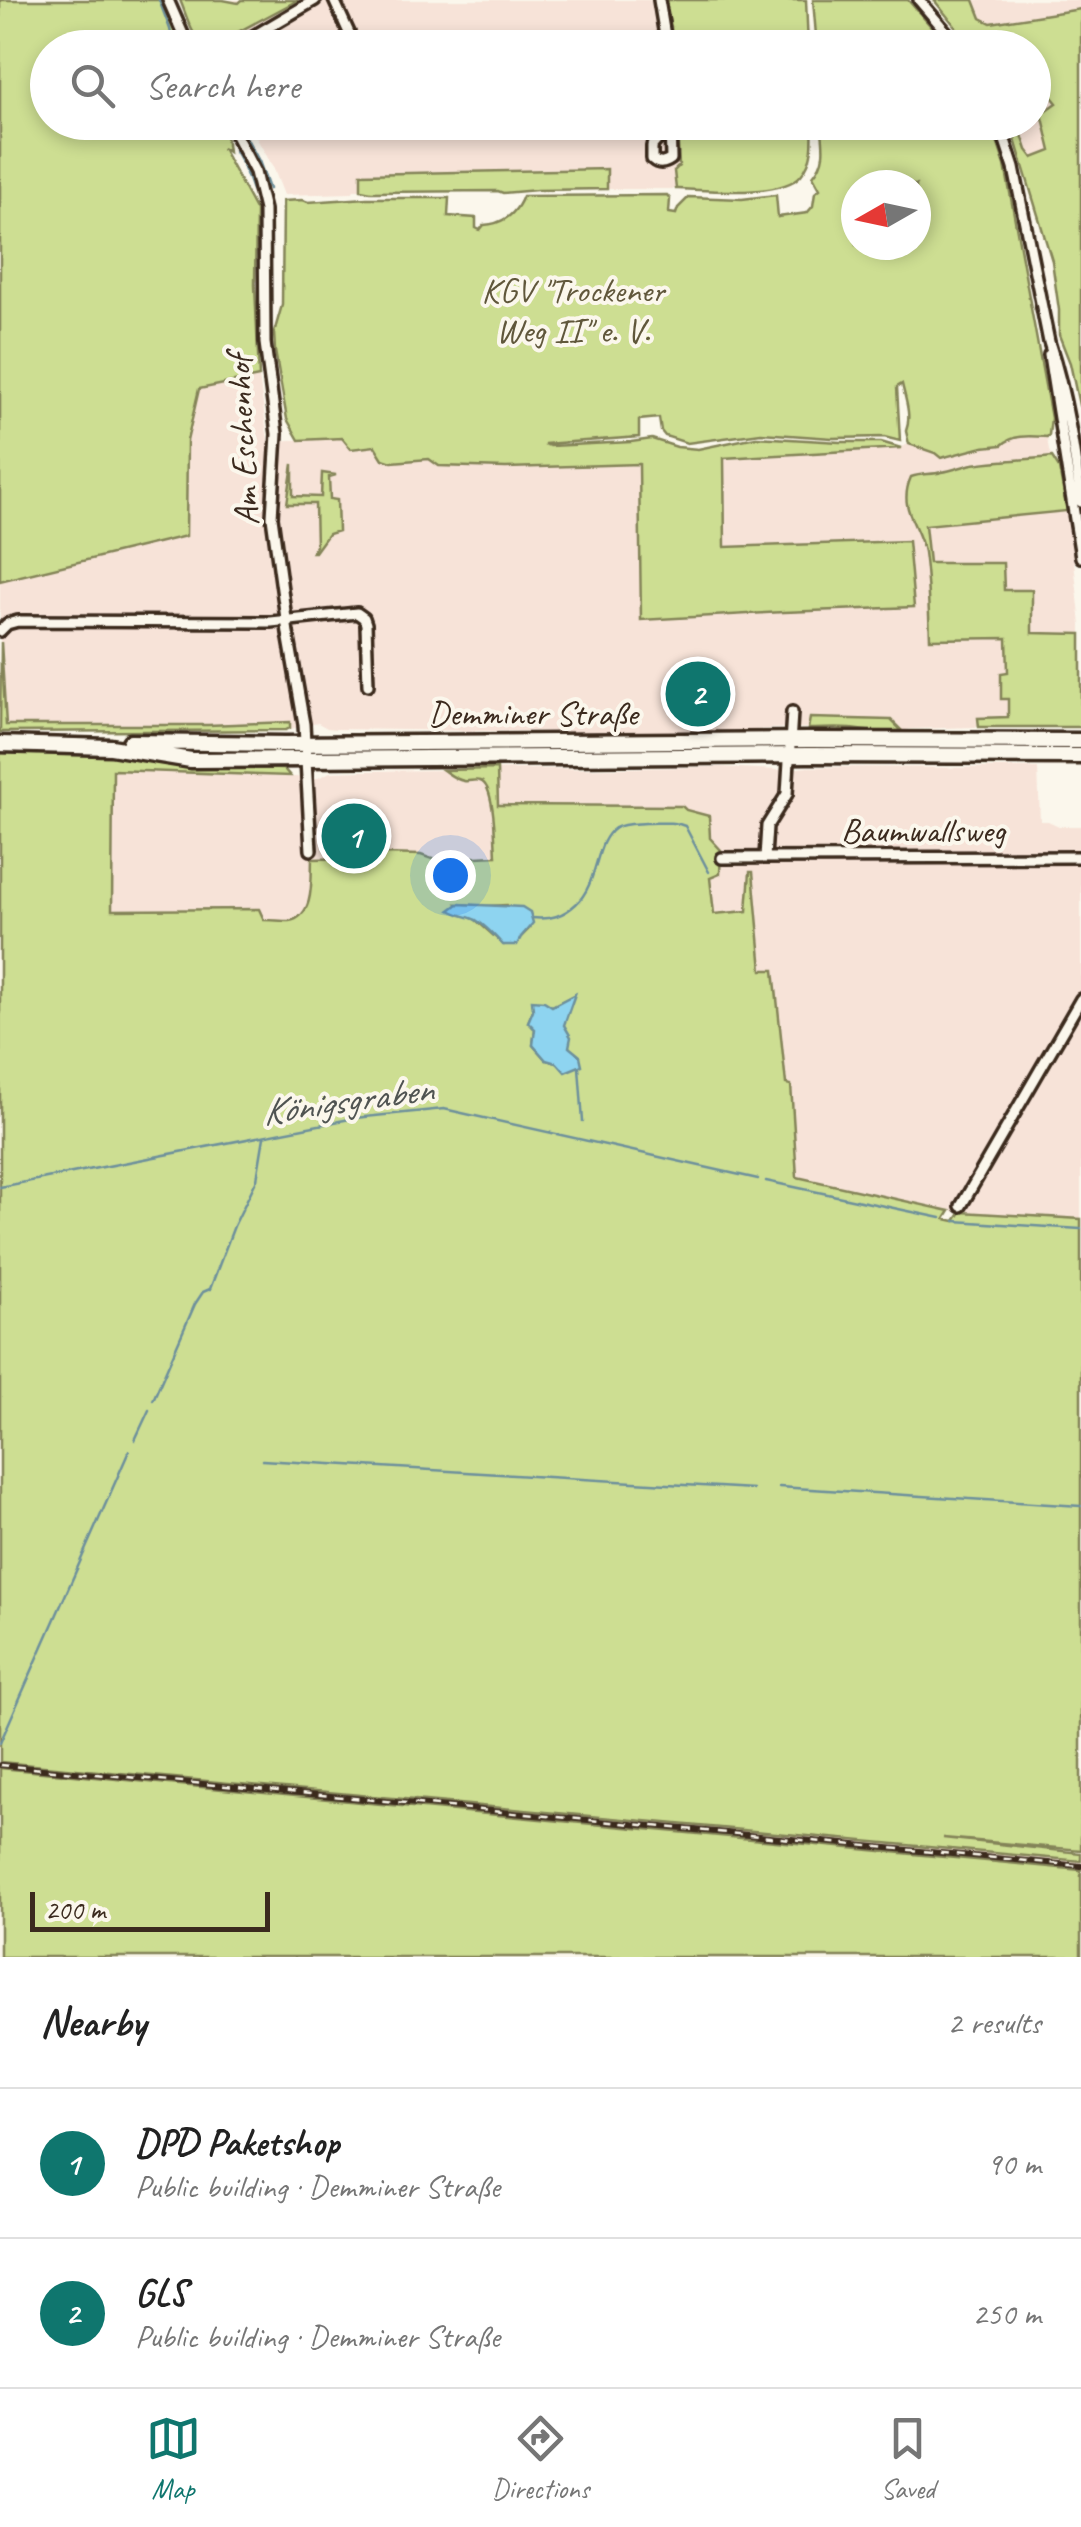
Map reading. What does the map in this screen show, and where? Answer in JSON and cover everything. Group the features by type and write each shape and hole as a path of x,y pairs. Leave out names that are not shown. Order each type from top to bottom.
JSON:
{"main road":[{"name":"Demminer Straße","path":"0,744 127,749 191,760 306,752 1081,741"},
{"name":"Demminer Straße","path":"790,748 1081,756"}],"street":[{"path":"168,0 181,30"},
{"path":"264,30 315,0"},
{"path":"334,0 348,30"},
{"path":"659,0 664,30"},
{"path":"919,0 945,30"},
{"name":"Am Eschenhof","path":"238,140 255,172 264,210 265,342 277,434 272,517 306,752"},
{"path":"1005,140 1049,342 1050,367 1072,444 1081,502"},
{"path":"1072,444 1081,557"},
{"path":"0,630 18,621 286,620 355,613 363,616 366,624 368,685"},
{"path":"765,858 767,826 786,794 792,712"},
{"path":"306,752 312,850"},
{"name":"Baumwallsweg","path":"722,858 1081,857"},
{"path":"961,1206 1081,999"}],"shaded area":[{"path":"183,0 664,0 671,30 196,30"},
{"path":"974,0 1081,0 1081,9 991,23 981,18"},
{"path":"1051,72 1057,103 1051,108"},
{"path":"258,140 678,140 679,166 676,189 607,189 606,169 362,174 361,190 352,193 284,195"},
{"path":"1024,140 1050,140 1051,152 1033,159"},
{"path":"259,377 268,441 342,438 355,450 376,446 383,459 391,462 429,459 440,466 640,464 898,448 909,444 941,458 1002,445 1024,436 1047,437 1062,479 1071,535 1081,625 1081,727 975,727 882,733 786,728 647,733 335,729 318,723 286,730 0,732 0,581 186,536 187,441 199,389"},
{"path":"1038,768 1040,821 1081,826 1081,1219 950,1211 797,1177 791,1086 786,1085 774,970 762,970 757,911 714,915 493,805 497,856 432,859 383,854 313,859 308,906 301,917 290,921 111,910 113,770 318,778 330,772 361,771"},
{"path":"0,1762 1081,1861 1081,1870 0,1768"}],"green space":[{"path":"0,0 163,0 176,30 30,30 30,140 227,140 228,152 222,148 256,211 259,377 199,389 187,441 186,536 0,581"},
{"path":"180,0 298,0 242,30 192,30"},
{"path":"664,0 806,0 807,30 671,27"},
{"path":"813,0 908,0 934,30 816,30"},
{"path":"934,0 974,0 981,18 991,23 1081,9 1079,405 1059,335 1052,261 1015,140 1024,140 1033,158 1051,151 1051,107 1057,103 1051,96 1051,30 958,30"},
{"path":"678,140 812,140 810,157 801,175 778,187 744,191 676,189 674,171 679,166"},
{"name":"KGV \"Trockener Weg II\" e. V.","path":"823,140 997,140 1005,165 1051,418 1049,435 1017,437 1002,445 941,458 909,444 902,384 897,387 900,441 884,437 761,433 687,443 665,436 659,418 639,420 639,437 544,444 652,439 698,449 756,437 881,442 901,448 724,458 725,547 908,541 914,607 641,620 639,464 506,468 439,466 429,459 392,462 383,459 375,446 351,449 342,438 299,440 287,419 274,333 282,305 283,201 449,198 448,216 476,218 476,228 480,230 508,217 523,196 667,195 669,213 676,214 689,197 742,199 776,195 778,217 807,213 813,206 815,193 820,189 813,176 823,157"},
{"path":"607,169 607,189 503,193 361,190 361,174"},
{"path":"1052,457 1059,468 1067,511 925,525 929,563 1003,563 1004,590 1032,590 1032,633 1081,634 1081,727 979,727 978,718 1008,717 1008,699 1001,699 1001,673 1008,672 1007,638 930,639 924,552 908,507 907,488 915,476 973,464"},
{"path":"293,464 293,496 321,497 322,473 336,475 329,477 330,499 337,500 338,531 328,534 315,552 315,504 287,504"},
{"path":"1,642 6,725 290,722 290,728 0,732"},
{"path":"810,718 891,720 901,730 808,729"},
{"path":"0,749 92,749 189,766 284,769 290,776 113,770 112,910 259,909 264,920 289,921 297,918 307,905 312,859 383,854 432,859 496,856 493,814 485,785 478,780 458,779 443,770 497,769 498,805 682,806 709,816 710,838 721,850 720,874 710,878 714,914 747,911 753,872 762,970 774,970 786,1084 791,1085 797,1177 950,1211 945,1219 955,1221 961,1212 1081,1219 1081,1850 943,1838 1081,1853 1081,1861 0,1762","holes":["458,904 507,905 529,929 504,945","574,995 563,1025 569,1047 557,1063 546,1060 533,1045 535,1029 528,1022 533,1010"]},
{"path":"0,1768 1081,1870 1081,1957 0,1957"}],"water":[{"path":"458,904 522,907 530,912 533,923 517,945 503,945 480,922 450,910"},
{"path":"575,994 564,1025 571,1037 569,1047 580,1056 582,1065 565,1072 557,1063 546,1060 533,1045 535,1029 528,1022 532,1000 552,1006"}],"waterway":[{"path":"159,0 170,30"},
{"path":"248,140 269,189"},
{"path":"234,149 252,190"},
{"path":"532,918 556,916 576,904 589,885 608,834 622,825 685,826 709,872"},
{"path":"579,1067 583,1122"},
{"name":"Königsgraben","path":"0,1187 355,1118 444,1109 758,1179"},
{"path":"153,1400 195,1304 210,1289 257,1179 264,1137"},
{"name":"Königsgraben","path":"766,1181 941,1218"},
{"name":"Königsgraben","path":"955,1221 1081,1229"},
{"path":"135,1440 149,1410"},
{"path":"0,1743 129,1451"},
{"path":"262,1460 753,1489"},
{"path":"779,1487 1081,1506"}],"railway":[{"path":"0,1765 1081,1866"}],"place":[{"name":"GLS","path":"698,694"},
{"name":"DPD Paketshop","path":"354,836"}]}
